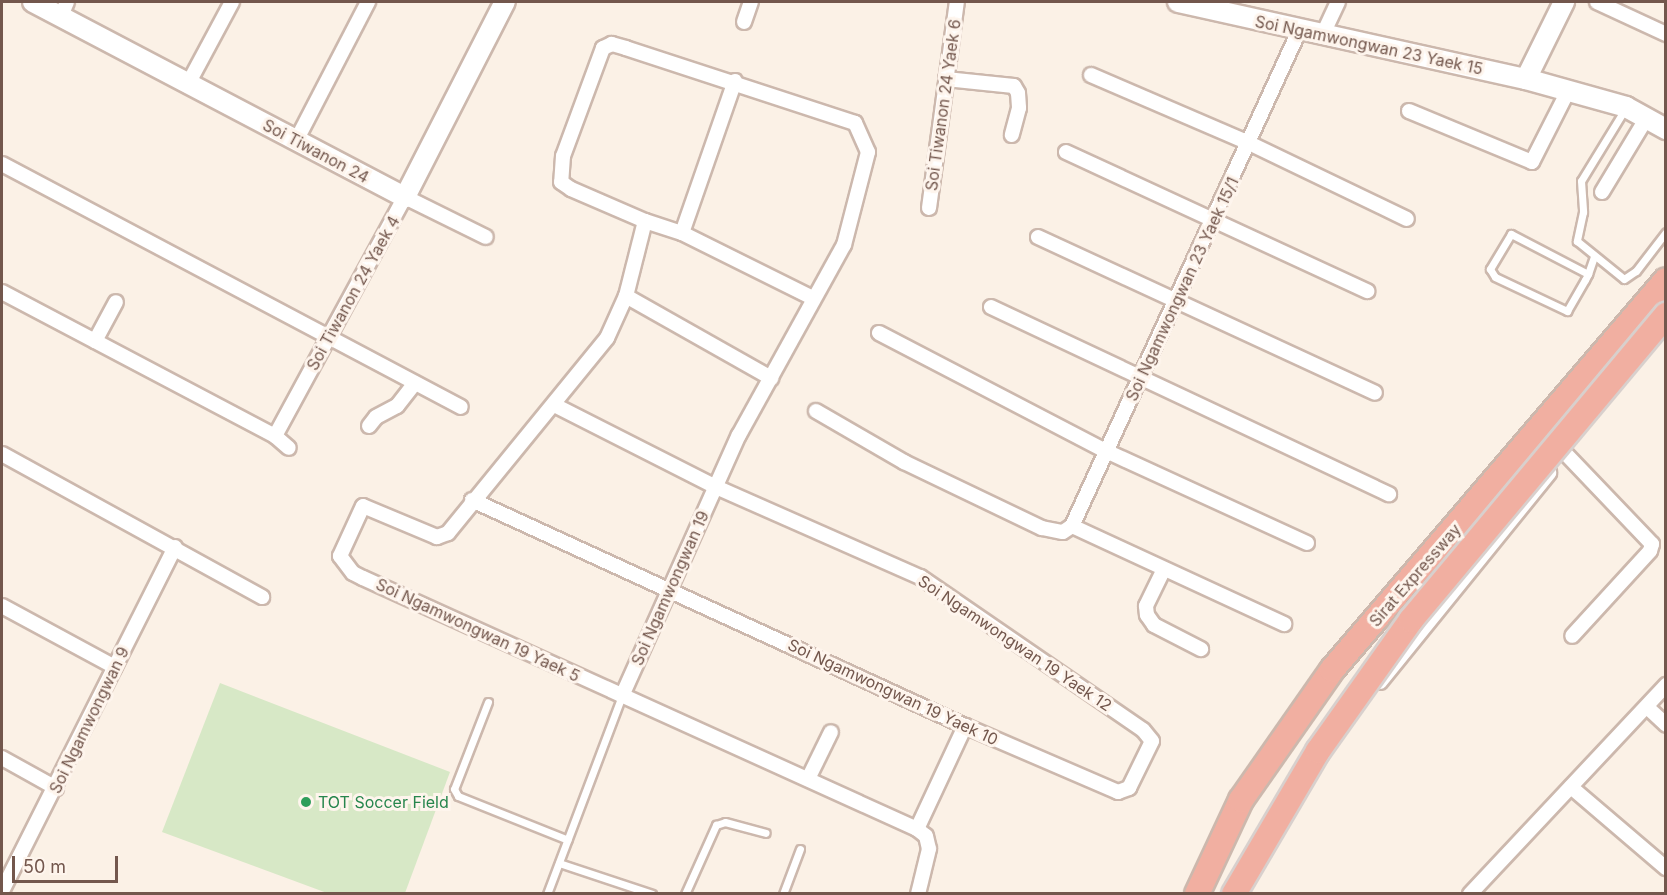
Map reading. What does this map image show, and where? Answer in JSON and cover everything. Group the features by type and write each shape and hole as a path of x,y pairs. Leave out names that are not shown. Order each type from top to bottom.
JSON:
{"highway":[{"name":"Sirat Expressway","path":"1197,894 1241,800 1332,670 1665,280"},
{"name":"Sirat Expressway","path":"1234,894 1318,751 1411,620 1665,315"},
{"path":"1181,894 1241,800"}],"street":[{"name":"Soi Tiwanon 24","path":"33,2 64,9 188,84 405,197"},
{"path":"188,84 232,2"},
{"path":"296,141 368,2"},
{"path":"405,197 506,2"},
{"path":"744,22 751,2"},
{"name":"Soi Tiwanon 24 Yaek 6","path":"929,208 957,2"},
{"name":"Soi Ngamwongwan 23 Yaek 15","path":"1179,2 1299,31 1323,34 1526,79 1626,107 1665,129"},
{"path":"1323,34 1338,2"},
{"path":"1526,79 1564,2"},
{"path":"1597,2 1665,34"},
{"name":"Soi Ngamwongwan 23 Yaek 15/1","path":"1072,526 1143,378 1299,31"},
{"path":"682,233 735,81 612,44 603,48 597,58 563,156 561,182 571,189 645,221 682,233 813,298"},
{"path":"1090,75 1249,143 1407,219"},
{"path":"946,79 1014,86 1018,93 1019,108 1012,135"},
{"name":"Soi Ngamwongwan 19","path":"622,696 714,486 844,244 861,187 868,152 855,123 735,81"},
{"path":"1409,111 1532,162 1568,91"},
{"path":"1602,192 1646,119"},
{"path":"1066,152 1367,291"},
{"path":"2,164 461,407"},
{"name":"Soi Tiwanon 24 Yaek 4","path":"275,436 405,197 486,237"},
{"path":"472,500 554,405 607,338 626,296 645,221"},
{"path":"1038,237 1178,299 1375,393"},
{"path":"2,292 275,436 289,448"},
{"path":"626,296 771,378"},
{"path":"95,341 116,302"},
{"path":"991,307 1389,494"},
{"path":"1225,894 1259,831 1566,453 1665,325"},
{"path":"879,333 1107,451 1307,543"},
{"path":"369,426 376,417 397,406 414,383"},
{"path":"554,405 714,486"},
{"path":"816,411 904,462 1053,531 1063,532 1072,526 1284,624"},
{"path":"1566,453 1652,544 1650,551 1572,636"},
{"path":"2,454 175,547 262,597"},
{"name":"Soi Ngamwongwan 19 Yaek 12","path":"714,486 920,577 1143,730 1152,741 1129,788 1118,792"},
{"name":"Soi Ngamwongwan 19 Yaek 5","path":"472,500 443,538 363,506 340,556 363,578 622,696"},
{"name":"Soi Ngamwongwan 19 Yaek 10","path":"472,500 670,588 966,726 1118,792"},
{"name":"Soi Ngamwongwan 9","path":"2,891 57,788 175,547"},
{"path":"1163,570 1146,606 1147,615 1154,625 1201,649"},
{"path":"2,606 115,667"},
{"path":"1470,894 1647,707 1665,685"},
{"path":"622,696 917,828 926,836 929,849 918,894"},
{"path":"1647,707 1665,725"},
{"path":"917,828 966,726"},
{"path":"808,779 831,732"},
{"path":"2,758 57,788"},
{"path":"1571,787 1665,868"}],"lane":[{"path":"1626,107 1580,186 1583,212 1577,241 1624,279 1636,272 1665,232"},
{"path":"1588,274 1510,234 1490,269 1496,277 1564,311 1571,307 1588,274 1594,257"},
{"path":"547,894 622,696"},
{"path":"488,702 454,789 458,796 567,840"},
{"path":"685,894 716,825 725,822 766,833"},
{"path":"783,894 800,849"},
{"path":"559,863 652,894"}],"green space":[{"name":"TOT Soccer Field","path":"220,683 450,772 405,893 327,893 162,832"}],"place":[{"name":"TOT Soccer Field","path":"306,802"}]}
